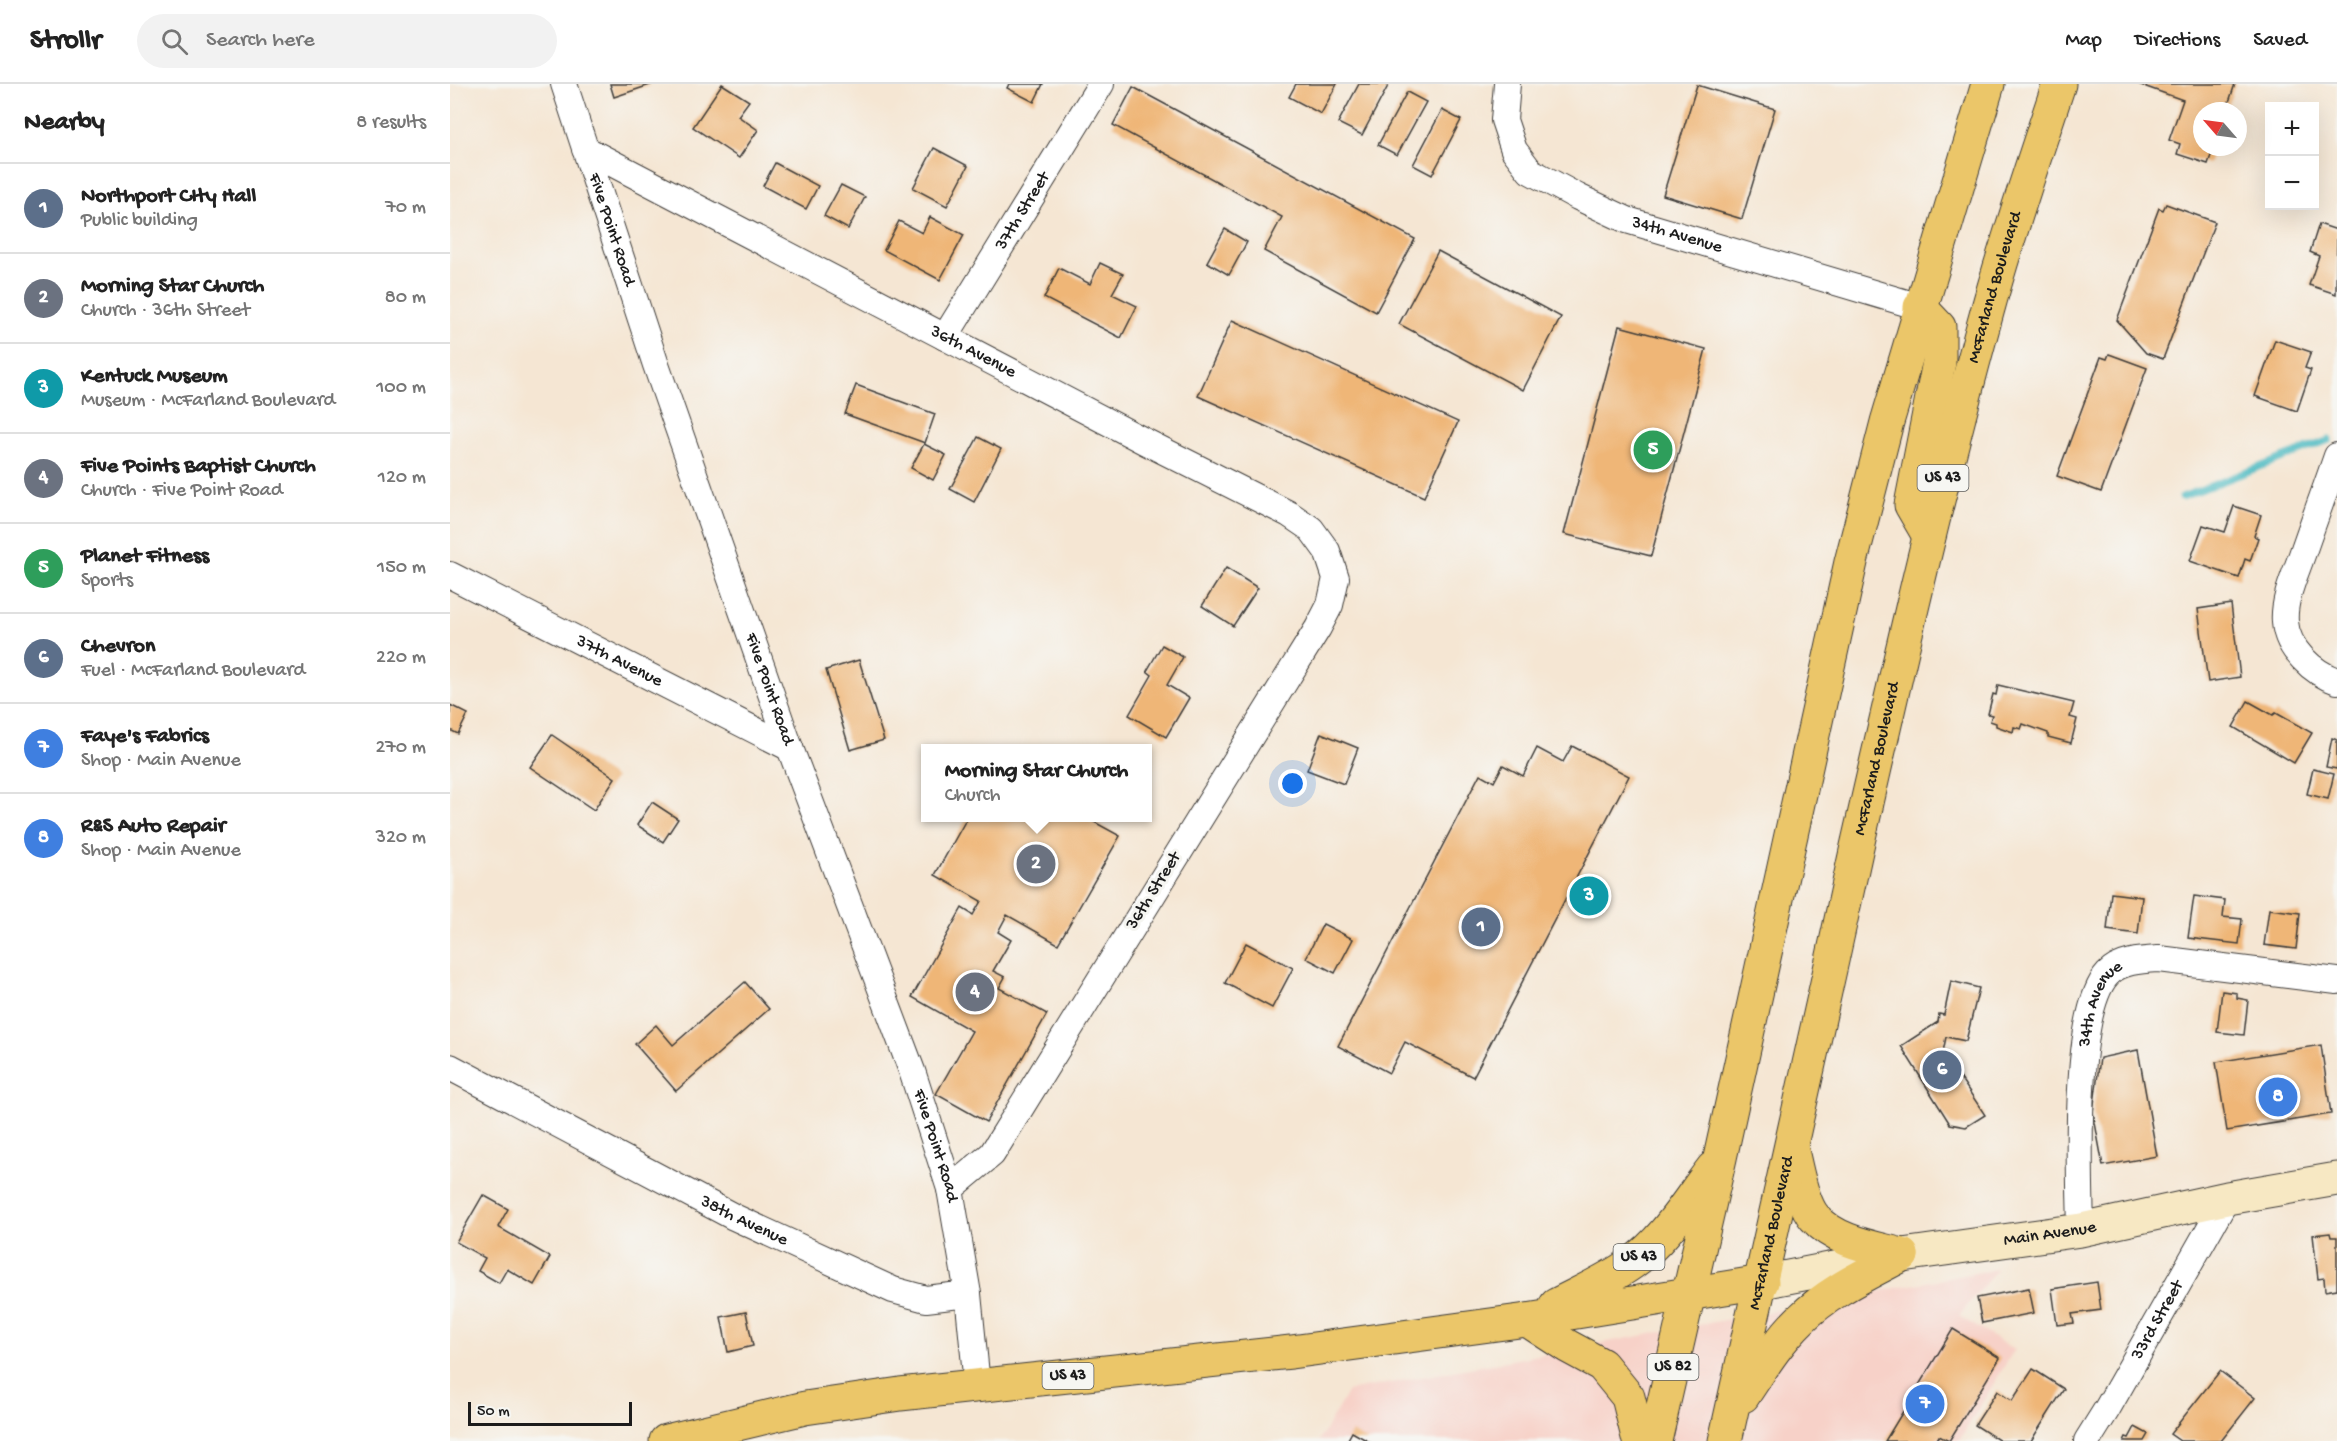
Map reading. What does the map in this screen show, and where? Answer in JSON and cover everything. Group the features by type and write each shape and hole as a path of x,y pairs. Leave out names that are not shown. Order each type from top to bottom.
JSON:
{"highway":[{"name":"US 43","path":"1527,1320 1607,1279 1634,1262 1661,1236 1720,1158 1853,552 1920,307 1988,84"},
{"name":"McFarland Boulevard","path":"1728,1428 1762,1282 1790,1144 1929,536 1987,312 2059,84"},
{"path":"1920,307 1939,327 1939,362 1911,505 1929,536"},
{"path":"1790,1144 1803,1191 1814,1218 1831,1231 1851,1241 1902,1255"},
{"name":"US 82","path":"1655,1441 1720,1158"},
{"path":"1728,1428 1773,1350 1802,1318 1836,1291 1902,1255"},
{"name":"US 43","path":"666,1441 805,1408 977,1386 1291,1352 1527,1320 1762,1282"},
{"path":"1527,1320 1602,1365 1628,1397 1639,1441"}],"main road":[{"name":"Main Avenue","path":"1762,1282 1902,1255 2082,1230 2227,1198 2337,1179"}],"street":[{"name":"Five Point Road","path":"564,84 656,364 790,748 912,1071 950,1188 968,1294"},
{"name":"37th Street","path":"945,337 1101,84"},
{"name":"34th Avenue","path":"1507,84 1504,120 1514,150 1530,171 1568,192 1627,220 1822,280 1920,307"},
{"name":"36th Avenue","path":"585,149 1289,514 1311,529 1328,551 1336,578"},
{"path":"2337,456 2288,597 2285,623 2294,647 2311,668 2337,681"},
{"name":"37th Avenue","path":"450,575 790,748"},
{"name":"36th Street","path":"950,1188 992,1154 1318,628 1330,604 1336,578"},
{"name":"34th Avenue","path":"2082,1230 2080,1155 2087,1022 2094,995 2108,973 2133,961 2159,960 2337,981"},
{"name":"38th Avenue","path":"450,1067 734,1216 893,1290 926,1299 968,1294"},
{"name":"33rd Street","path":"2087,1441 2130,1370 2227,1198"},
{"path":"968,1294 977,1386"}],"shaded area":[{"path":"1997,1269 1959,1316 2014,1350 1959,1441 1319,1441 1348,1391"}],"building":[{"path":"610,84 653,84 614,97"},
{"path":"722,84 749,101 738,116 758,130 739,158 693,127"},
{"path":"1009,84 1043,84 1034,102 1007,88"},
{"path":"1296,84 1337,84 1321,114 1289,97"},
{"path":"1359,84 1389,84 1362,135 1338,123"},
{"path":"2138,84 2235,84 2229,102 2193,102 2193,156 2211,156 2208,164 2177,154 2180,144 2169,140 2183,100"},
{"path":"1697,85 1775,109 1742,219 1663,195"},
{"path":"1133,87 1415,239 1376,312 1264,251 1282,217 1113,125"},
{"path":"1407,92 1426,102 1397,155 1378,145"},
{"path":"1442,110 1461,120 1432,175 1413,165"},
{"path":"934,148 968,166 947,206 913,188"},
{"path":"775,163 818,186 806,209 763,186"},
{"path":"841,185 865,197 848,229 824,216"},
{"path":"2166,204 2215,222 2163,359 2146,353 2117,320 2159,208 2163,210"},
{"path":"930,217 964,235 940,280 884,250 899,221 922,233"},
{"path":"2319,224 2337,230 2336,294 2309,285 2319,256 2310,252"},
{"path":"1225,229 1247,242 1229,275 1207,262"},
{"path":"1438,251 1561,317 1523,390 1399,324"},
{"path":"1100,263 1123,274 1112,294 1137,306 1121,338 1044,298 1059,268 1090,284"},
{"path":"1232,320 1458,422 1424,497 1198,396"},
{"path":"1619,326 1706,349 1651,556 1564,534"},
{"path":"2275,340 2311,352 2305,368 2311,370 2297,411 2255,396"},
{"path":"2109,354 2147,368 2101,492 2057,476 2101,357 2107,359"},
{"path":"856,385 935,414 925,443 845,414"},
{"path":"978,437 1001,449 974,502 950,489"},
{"path":"924,444 946,455 933,480 911,468"},
{"path":"2234,506 2261,515 2254,536 2258,538 2250,561 2245,559 2239,578 2190,561 2203,525 2225,532"},
{"path":"1226,568 1258,588 1233,626 1202,606"},
{"path":"2231,604 2240,677 2208,682 2198,609"},
{"path":"1162,645 1183,657 1167,685 1189,698 1166,737 1129,715 1152,675 1147,671"},
{"path":"859,660 884,740 850,750 826,670"},
{"path":"1998,685 2074,703 2070,717 2077,719 2071,743 2048,737 2048,733 2023,724 2021,729 2014,727 2013,732 1996,726 1996,723 1990,721 1992,715 1988,714"},
{"path":"2248,701 2312,733 2294,763 2233,727"},
{"path":"450,705 468,714 458,734 450,730"},
{"path":"1321,733 1358,748 1344,784 1307,770"},
{"path":"552,735 615,778 594,810 530,767"},
{"path":"2332,738 2337,740 2337,769 2326,767"},
{"path":"1572,746 1629,776 1473,1077 1405,1042 1389,1073 1338,1046 1480,774 1494,782 1503,765 1523,776 1537,748 1563,762"},
{"path":"2313,769 2334,774 2328,799 2307,794"},
{"path":"652,802 678,819 663,842 637,825"},
{"path":"965,822 1094,822 1120,836 1058,944 1007,915 998,932 1011,940 993,971 1005,977 999,988 1047,1014 986,1122 936,1094 972,1031 912,997 962,908 973,915 981,901 935,875"},
{"path":"2111,893 2142,897 2138,934 2107,930"},
{"path":"2194,896 2225,900 2223,917 2242,919 2239,944 2188,938"},
{"path":"2269,909 2300,913 2296,949 2264,945"},
{"path":"1323,924 1353,939 1335,973 1306,958"},
{"path":"1246,943 1293,968 1272,1008 1225,983"},
{"path":"1951,981 1979,988 1966,1041 1946,1037 1943,1052 1985,1115 1966,1127 1950,1124 1901,1046 1938,1022 1939,1014 1944,1015"},
{"path":"745,982 769,1009 676,1091 635,1044 656,1025 673,1045"},
{"path":"2222,991 2237,993 2237,998 2248,1000 2244,1035 2217,1032"},
{"path":"2321,1045 2331,1114 2227,1131 2216,1062"},
{"path":"2138,1050 2157,1156 2103,1166 2093,1112 2100,1058"},
{"path":"483,1195 508,1209 498,1227 550,1257 534,1285 507,1269 499,1283 478,1271 485,1258 456,1242"},
{"path":"2330,1233 2331,1237 2337,1237 2337,1289 2325,1291 2324,1278 2318,1279 2313,1235"},
{"path":"2097,1282 2101,1310 2072,1314 2074,1323 2057,1325 2052,1289"},
{"path":"2029,1288 2034,1313 1982,1323 1977,1298"},
{"path":"746,1312 753,1346 728,1352 721,1317"},
{"path":"1953,1329 2000,1358 1949,1441 1939,1436 1936,1441 1885,1441"},
{"path":"2033,1369 2064,1389 2031,1441 2000,1441 1975,1425 1997,1391 2012,1401"},
{"path":"2220,1371 2255,1398 2221,1441 2180,1441 2170,1434"},
{"path":"2135,1427 2148,1434 2144,1441 2124,1441 2126,1437 2129,1438"},
{"path":"1352,1432 1368,1441 1347,1441"}],"waterway":[{"path":"2182,497 2329,440"}],"place":[{"name":"Planet Fitness","path":"1653,450"},
{"name":"Morning Star Church","path":"1036,864"},
{"name":"Kentuck Museum","path":"1589,896"},
{"name":"Northport CIty Hall","path":"1481,927"},
{"name":"Five Points Baptist Church","path":"975,992"},
{"name":"Chevron","path":"1942,1070"},
{"name":"R&S Auto Repair","path":"2278,1097"},
{"name":"Faye's Fabrics","path":"1925,1404"}]}
